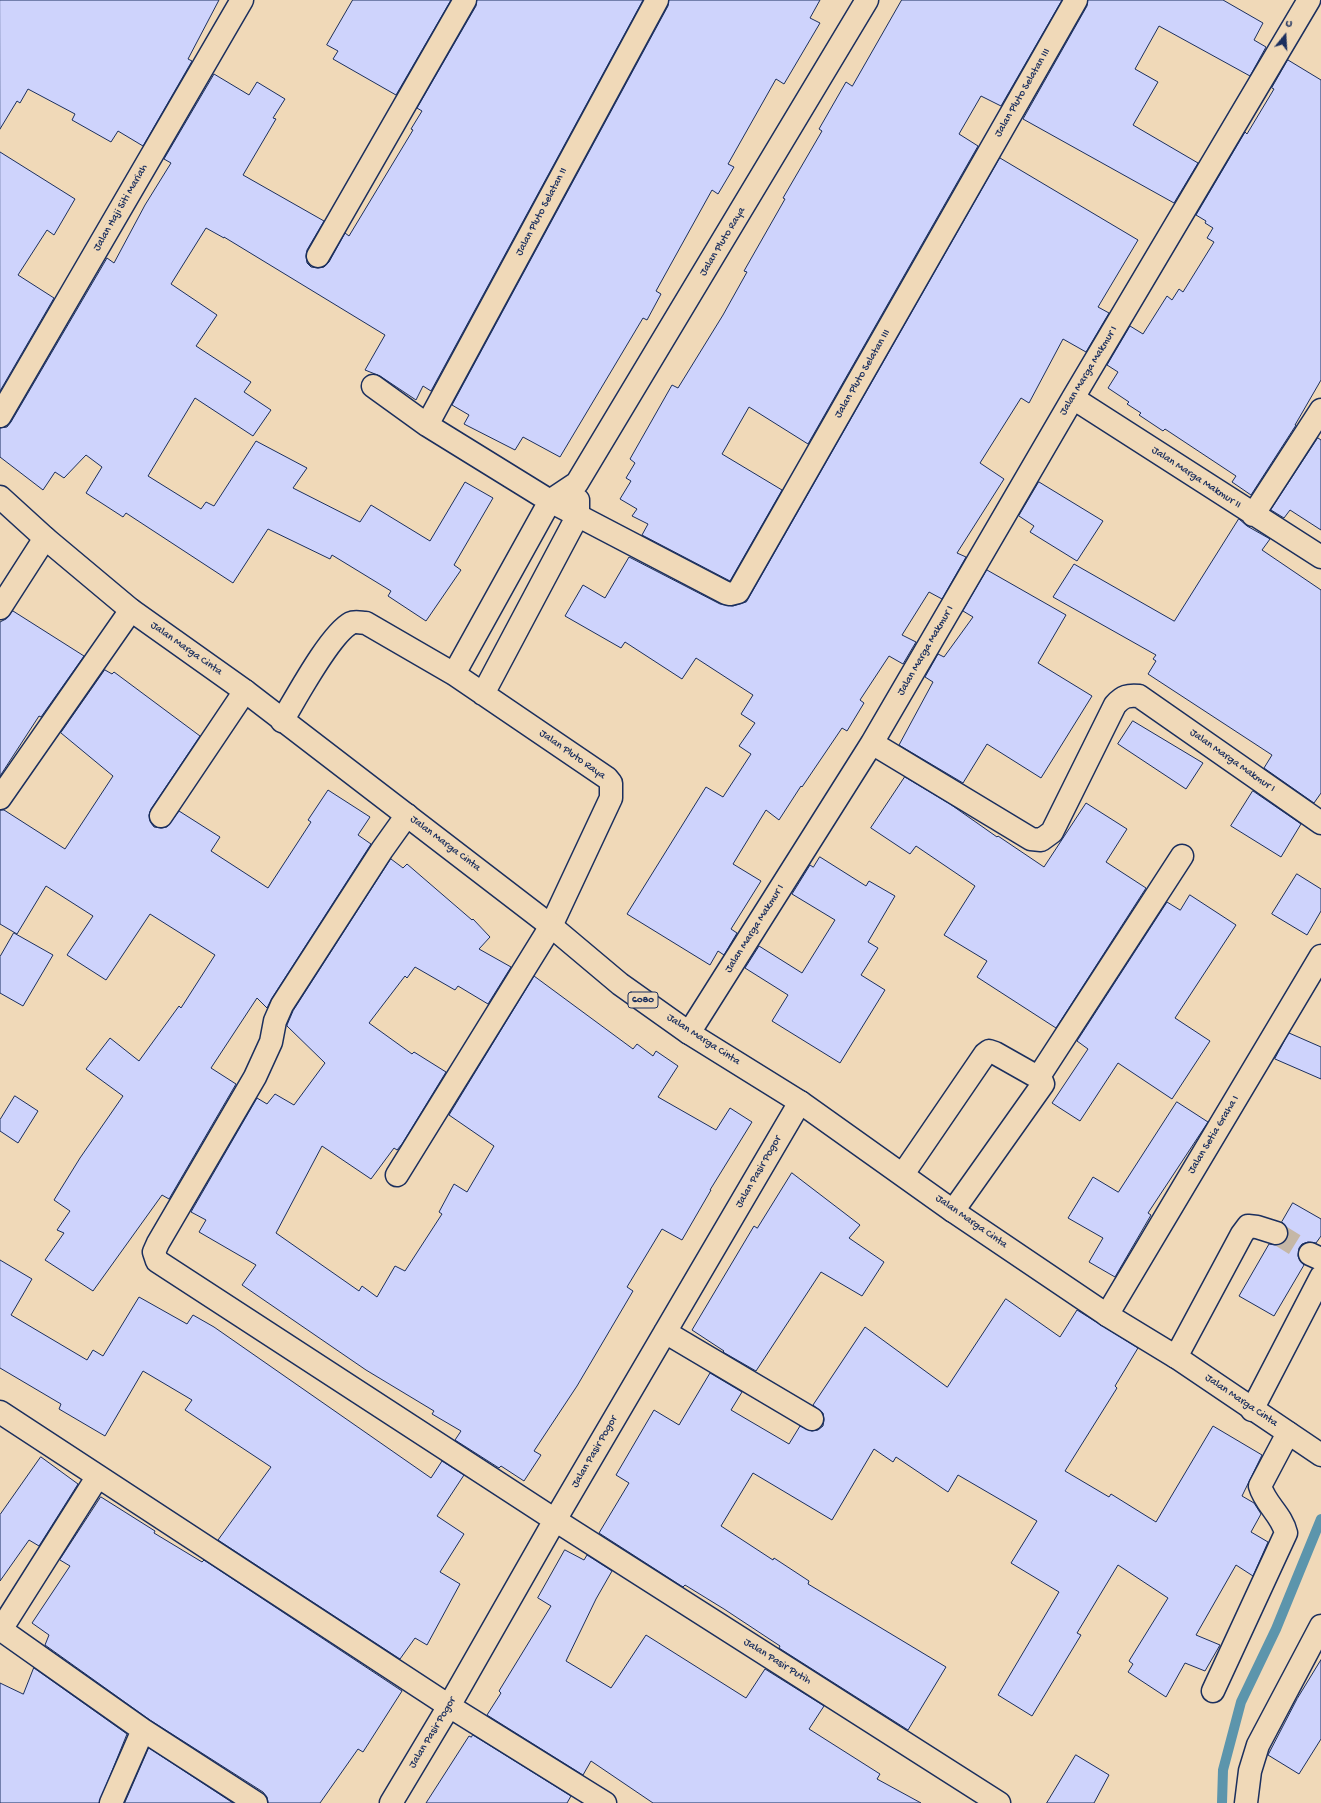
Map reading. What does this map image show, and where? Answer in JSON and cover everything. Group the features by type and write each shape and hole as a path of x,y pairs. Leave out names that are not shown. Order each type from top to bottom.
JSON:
{"street":[{"name":"Jalan Haji Siti Mariah","path":"0,416 242,0"},
{"path":"318,256 465,0"},
{"name":"Jalan Pluto Selatan II","path":"427,424 657,0"},
{"name":"Jalan Pluto Raya","path":"454,674 550,501 577,483 867,0"},
{"name":"Jalan Pluto Selatan III","path":"578,515 726,593 734,594 740,590 1076,0"},
{"name":"Jalan Marga Makmur I","path":"689,1033 872,743 1073,398 1309,0"},
{"path":"373,386 427,424 550,501 578,515"},
{"name":"Jalan Marga Makmur II","path":"1073,398 1253,515 1321,557"},
{"path":"1253,515 1321,410"},
{"path":"483,694 578,515 577,483"},
{"name":"Jalan Marga Cinta","path":"0,497 45,538 131,610 245,691 282,721 551,926 620,984 689,1033 800,1102 953,1210 1107,1314 1176,1357 1252,1410 1288,1432 1321,1455"},
{"path":"0,608 45,538"},
{"path":"0,798 131,610"},
{"name":"Jalan Pluto Raya","path":"282,721 329,644 352,622 366,623 454,674 607,778 611,783 611,798 551,926"},
{"path":"161,816 245,691"},
{"name":"Jalan Marga Makmur I","path":"872,743 1031,839 1041,840 1052,832 1115,704 1122,697 1129,695 1139,696 1321,823"},
{"name":"Jalan Pasir Putih","path":"407,815 382,850 282,1005 275,1021 270,1042 255,1077 158,1243 154,1252 157,1261 555,1520 1000,1803"},
{"path":"1038,1078 1182,856"},
{"path":"397,1175 551,926"},
{"name":"Jalan Setia Graha I","path":"1107,1314 1321,956"},
{"path":"903,1174 985,1054 989,1052 995,1053 1041,1079 1043,1084 953,1210"},
{"name":"Jalan Pasir Pogor","path":"391,1803 449,1706 555,1520 800,1102"},
{"path":"1176,1357 1242,1234 1248,1226 1257,1227 1276,1233"},
{"path":"1252,1410 1321,1277"},
{"path":"665,1332 812,1419"},
{"path":"0,1412 449,1706 605,1803"},
{"path":"1212,1691 1286,1533 1284,1524 1262,1494 1260,1486 1288,1432"},
{"path":"98,1476 0,1630 143,1730 256,1803"},
{"path":"1246,1803 1250,1771 1258,1745 1321,1626"},
{"path":"111,1803 143,1730"}],"building":[{"path":"0,0 219,0 188,59 192,61 143,146 118,131 111,142 72,120 75,114 28,89 20,103 17,101 0,129"},
{"path":"353,0 451,0 396,95 333,59 338,51 327,45"},
{"path":"477,0 643,0 431,391 423,386 416,400 380,376 365,370 385,335 224,237 206,228 171,284 217,315 196,346 251,382 244,392 271,410 253,436 195,398 148,476 201,509 206,502 214,506 256,441 307,468 293,488 360,522 371,505 430,541 465,482 493,498 454,565 461,570 426,621 388,596 391,591 332,555 330,559 268,529 233,583 126,513 123,517 86,493 102,467 86,455 64,478 55,472 43,490 0,457 0,428 7,427 11,422 107,258 114,263 145,205 171,163 164,159 214,74 249,95 257,82 285,99 273,118 276,119 243,175 324,221 307,250 306,256 307,263 311,267 324,267 329,262 345,233 349,236 413,130 411,129 422,111 417,108 476,6"},
{"path":"669,0 820,0 810,18 820,23 784,84 776,79 728,164 734,167 718,194 712,190 656,291 661,294 647,320 643,318 560,457 523,437 515,450 464,424 469,415 452,405 668,6"},
{"path":"902,0 1062,0 1001,106 981,96 959,134 978,146 808,444 749,407 722,454 782,490 730,581 642,535 648,524 632,516 637,509 620,499 631,481 626,478 635,463 630,459 672,385 678,388 723,315 747,272 744,271 785,199 783,198 822,131 819,129 846,82 852,86"},
{"path":"1088,0 1223,0 1263,23 1254,40 1266,47 1250,76 1159,26 1135,69 1158,82 1133,125 1198,163 1174,203 1023,119 1087,6"},
{"path":"1288,60 1321,80 1321,380 1296,425 1251,495 1232,482 1236,476 1165,429 1163,431 1139,415 1141,413 1127,404 1129,402 1108,388 1118,372 1107,365 1130,326 1143,334 1167,296 1172,300 1179,289 1183,292 1214,242 1207,238 1213,228 1205,223 1206,221 1196,215 1245,132 1247,134 1274,89 1272,88"},
{"path":"0,152 75,199 54,235 47,230 18,275 54,298 0,391"},
{"path":"1000,158 1138,240 1098,307 1109,313 1086,352 1063,339 1029,403 1021,398 980,463 1004,479 957,553 966,557 942,599 929,592 902,635 916,642 903,664 889,656 860,700 864,703 847,731 842,728 779,820 766,810 733,864 761,881 731,929 737,933 724,955 718,951 710,965 627,914 706,787 723,797 751,754 739,746 755,723 741,714 753,695 696,658 682,679 625,642 621,648 565,616 583,585 605,598 629,557 720,604 733,606 746,602"},
{"path":"1318,438 1321,440 1321,530 1290,510 1284,518 1271,510"},
{"path":"1039,482 1103,521 1077,561 1030,532 1034,526 1019,516"},
{"path":"1239,519 1247,526 1270,539 1262,550 1321,590 1321,793 1314,803 1264,768 1272,755 1148,674 1156,661 1153,659 1156,655 1053,597 1074,564 1174,621"},
{"path":"987,570 1066,615 1038,663 1092,696 1041,778 987,744 963,783 899,745 933,682 925,677 938,654 944,657 973,617 963,611"},
{"path":"13,611 84,656 41,717 39,716 0,776 0,622 6,619"},
{"path":"105,670 112,674 114,672 200,736 151,809 149,815 150,821 154,827 167,827 179,811 220,837 211,851 268,888 311,822 308,820 328,790 370,817 358,835 371,844 267,1008 257,998 211,1068 236,1084 169,1199 162,1195 93,1291 45,1260 64,1233 57,1230 70,1211 54,1200 80,1158 123,1096 86,1069 110,1038 139,1061 179,1006 181,1008 215,955 150,914 106,980 67,955 93,916 46,886 17,934 0,924 0,810 4,810 65,849 113,776 61,733"},
{"path":"1133,721 1203,763 1186,789 1118,744"},
{"path":"905,777 950,804 997,837 998,836 1044,867 1086,803 1127,829 1106,862 1146,888 1056,1028 977,977 987,961 944,935 975,886 916,846 910,854 871,828"},
{"path":"1253,791 1301,824 1281,857 1231,826"},
{"path":"820,857 866,886 869,881 895,896 868,942 878,948 861,975 885,990 840,1063 772,1021 788,995 745,968 759,946 802,973 835,920 792,894 810,865 813,867"},
{"path":"391,859 403,868 407,864 472,920 473,919 490,937 479,949 511,967 488,1004 458,986 455,990 415,967 407,978 405,976 369,1023 412,1054 414,1052 446,1072 402,1144 397,1150 394,1148 371,1179 322,1146 276,1233 359,1291 362,1286 377,1297 395,1266 405,1271 442,1214 439,1212 454,1184 467,1192 494,1146 449,1115 534,976 633,1049 637,1044 653,1056 656,1051 678,1066 658,1097 716,1130 730,1108 752,1122 710,1190 682,1240 662,1229 627,1287 633,1291 577,1386 534,1451 541,1455 524,1481 501,1466 499,1468 455,1440 461,1431 432,1414 434,1411 366,1370 242,1285 256,1265 199,1232 206,1220 191,1212 257,1098 267,1104 275,1094 294,1105 325,1063 287,1025 293,1011"},
{"path":"1297,874 1321,889 1321,911 1307,935 1272,914"},
{"path":"1190,895 1236,925 1175,1018 1210,1041 1172,1099 1118,1063 1080,1121 1052,1103 1088,1049 1077,1041 1167,902 1180,910"},
{"path":"14,933 53,955 23,1006 0,993 0,957"},
{"path":"1289,1033 1321,1047 1321,1079 1275,1059"},
{"path":"15,1096 38,1111 18,1143 0,1131 0,1120"},
{"path":"1177,1102 1208,1122 1148,1213 1151,1215 1115,1277 1089,1262 1103,1238 1068,1218 1093,1177 1118,1192"},
{"path":"792,1173 860,1225 849,1238 884,1262 862,1296 821,1272 756,1371 723,1352 724,1351 692,1330 754,1226 757,1228"},
{"path":"1293,1203 1321,1219 1321,1236 1316,1243 1308,1242 1302,1244 1299,1248 1298,1256 1304,1265 1274,1316 1239,1296 1269,1244 1279,1245 1285,1242 1288,1237 1288,1230 1282,1222"},
{"path":"0,1260 32,1279 11,1315 87,1360 93,1350 103,1356 139,1297 187,1324 193,1315 214,1327 431,1478 442,1461 464,1475 437,1516 464,1534 440,1572 460,1584 427,1645 415,1638 400,1659 218,1540 271,1467 185,1410 192,1400 143,1371 105,1436 59,1409 61,1404 0,1368"},
{"path":"1006,1299 1060,1337 1077,1310 1138,1348 1115,1386 1117,1388 1065,1471 1109,1497 1111,1494 1156,1522 1213,1426 1262,1455 1242,1496 1254,1503 1261,1514 1251,1532 1268,1542 1253,1576 1236,1565 1196,1635 1220,1645 1205,1671 1185,1663 1166,1697 1128,1672 1133,1664 1129,1661 1168,1598 1118,1565 1077,1633 1081,1635 1032,1716 998,1695 1059,1592 1011,1563 1037,1521 958,1475 948,1492 896,1457 893,1462 874,1449 832,1520 753,1473 721,1526 773,1560 774,1558 809,1581 808,1584 946,1667 908,1730 779,1648 780,1646 724,1609 685,1585 683,1587 599,1533 629,1483 616,1475 654,1410 679,1425 710,1373 742,1392 731,1410 789,1444 800,1426 812,1431 818,1430 823,1426 823,1413 813,1405 865,1327 947,1387"},
{"path":"41,1457 78,1484 39,1546 29,1540 0,1581 0,1515"},
{"path":"101,1497 155,1531 154,1533 202,1562 204,1560 402,1691 363,1752 358,1749 320,1803 268,1803 267,1797 263,1792 150,1720 45,1645 49,1635 32,1623 70,1566 60,1560"},
{"path":"565,1550 584,1560 587,1555 612,1571 596,1599 566,1661 611,1688 646,1635 746,1698 765,1669 824,1706 809,1729 880,1774 877,1779 921,1803 653,1803 591,1761 583,1775 487,1715 501,1693 499,1691 551,1606 538,1598"},
{"path":"1321,1660 1321,1739 1299,1774 1268,1755 1297,1699"},
{"path":"34,1668 127,1734 99,1803 0,1803 0,1683 23,1694"},
{"path":"473,1735 571,1796 567,1803 426,1803 469,1736 471,1737"},
{"path":"149,1748 233,1803 125,1803"},
{"path":"1076,1755 1109,1775 1094,1803 1047,1803"}],"waterway":[{"path":"1222,1803 1223,1770 1241,1702 1276,1629 1321,1519"}],"tunnel":[{"path":"1276,1233 1310,1254"}]}
